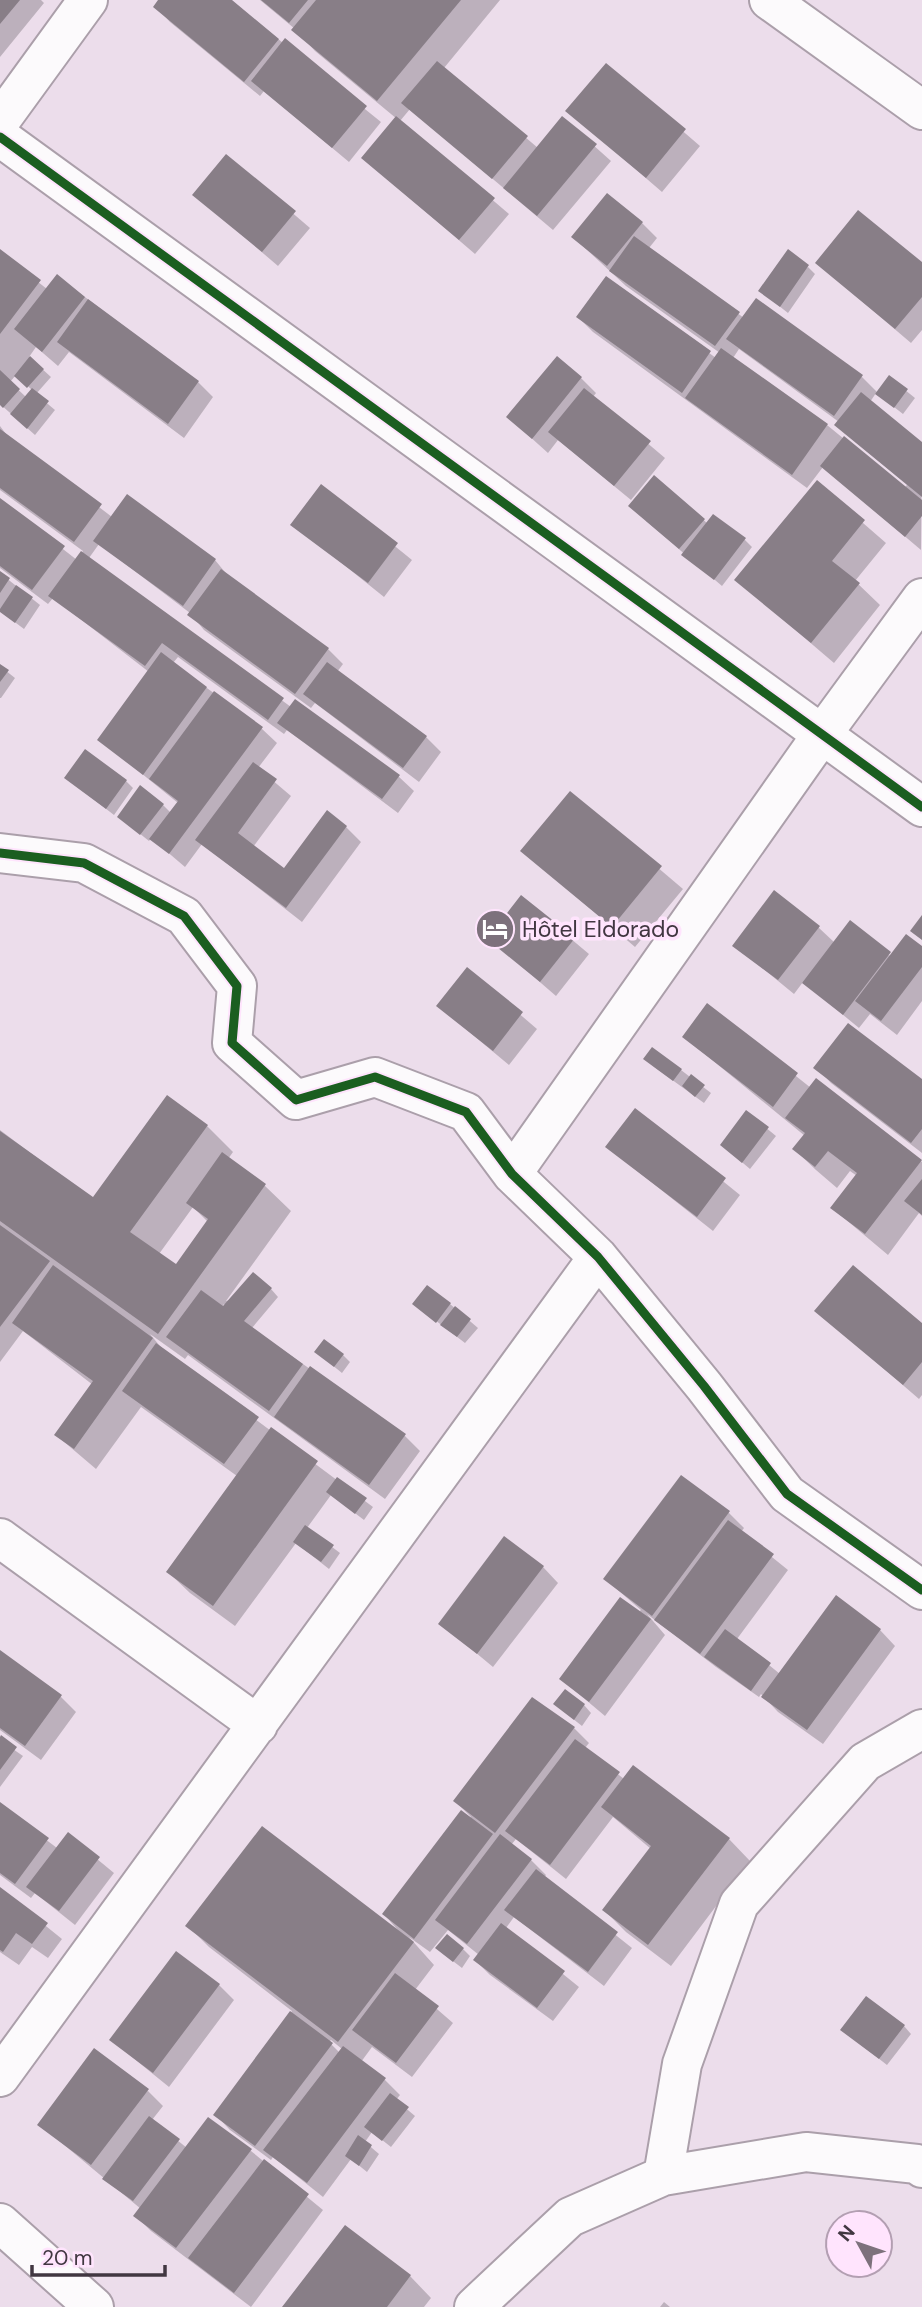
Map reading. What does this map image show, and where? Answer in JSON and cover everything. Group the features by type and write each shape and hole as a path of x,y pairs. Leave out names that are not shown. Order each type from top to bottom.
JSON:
{"street":[{"path":"0,121 88,0"},
{"path":"769,0 922,110"},
{"path":"0,136 922,807"},
{"path":"512,1174 823,733 922,598"},
{"path":"0,853 83,863 184,916 237,986 232,1043 296,1100 375,1077 466,1112 512,1174 598,1258 704,1386 787,1494 922,1590"},
{"path":"0,2077 598,1258"},
{"path":"0,1538 258,1725"},
{"path":"663,2176 682,2064 739,1904 865,1762 922,1729"},
{"path":"474,2307 570,2217 663,2176 806,2152 917,2164 922,2168"},
{"path":"0,2223 94,2307"}],"building":[{"path":"0,0 20,0 0,24"},
{"path":"158,0 232,0 279,39 244,82 153,7"},
{"path":"261,0 308,0 289,23"},
{"path":"316,0 461,0 377,101 291,30"},
{"path":"285,38 367,106 332,148 251,81"},
{"path":"437,61 528,136 492,179 401,103"},
{"path":"606,63 686,129 646,178 565,111"},
{"path":"396,116 495,198 459,240 361,158"},
{"path":"562,116 597,144 537,216 503,188"},
{"path":"226,154 296,211 262,252 192,195"},
{"path":"607,193 643,222 607,266 571,237"},
{"path":"858,210 922,262 922,297 895,329 815,263"},
{"path":"634,236 740,312 715,346 609,271"},
{"path":"0,249 41,280 0,334"},
{"path":"788,249 809,265 780,307 758,291"},
{"path":"57,274 85,297 42,352 14,329"},
{"path":"606,276 711,351 682,393 576,317"},
{"path":"756,298 863,375 834,416 726,339"},
{"path":"88,299 199,381 168,424 57,342"},
{"path":"721,348 828,424 792,475 685,398"},
{"path":"30,356 44,369 27,388 14,376"},
{"path":"557,356 582,377 532,439 506,417"},
{"path":"0,370 20,389 3,408 0,405"},
{"path":"889,375 908,389 894,408 875,394"},
{"path":"32,388 49,401 27,429 10,414"},
{"path":"584,388 651,441 614,486 548,432"},
{"path":"861,392 922,442 922,497 834,425"},
{"path":"0,429 102,504 74,542 0,488"},
{"path":"844,436 922,500 922,516 905,537 820,466"},
{"path":"654,475 705,519 679,549 628,506"},
{"path":"817,480 865,520 832,561 860,583 811,643 734,580"},
{"path":"321,484 398,543 368,583 290,525"},
{"path":"127,494 216,559 183,606 93,541"},
{"path":"0,498 65,546 32,590 0,566"},
{"path":"713,514 746,538 714,580 681,555"},
{"path":"81,551 284,698 268,720 162,643 145,666 48,596"},
{"path":"221,569 329,648 295,694 187,615"},
{"path":"0,571 10,578 0,593"},
{"path":"16,585 33,597 15,623 0,612 0,609"},
{"path":"161,652 207,687 143,775 97,740"},
{"path":"327,662 427,736 403,768 303,694"},
{"path":"0,664 9,670 0,682"},
{"path":"214,691 263,727 169,854 149,839 178,801 149,779"},
{"path":"295,699 400,775 382,799 277,723"},
{"path":"85,749 127,780 106,809 64,778"},
{"path":"253,762 277,779 238,833 284,868 327,810 347,826 286,908 195,840"},
{"path":"140,785 164,804 140,835 117,817"},
{"path":"570,791 662,866 612,927 520,851"},
{"path":"774,890 820,926 778,980 732,946"},
{"path":"521,895 575,938 540,982 487,939"},
{"path":"922,915 922,940 910,931"},
{"path":"850,920 891,952 843,1015 802,983"},
{"path":"906,934 922,946 922,967 881,1021 855,1001"},
{"path":"467,967 523,1012 493,1051 436,1006"},
{"path":"707,1003 798,1073 773,1107 682,1037"},
{"path":"848,1023 922,1079 922,1129 911,1143 813,1068"},
{"path":"652,1047 682,1069 673,1081 643,1059"},
{"path":"691,1074 705,1085 695,1097 682,1086"},
{"path":"816,1078 922,1160 865,1234 830,1208 857,1173 828,1151 815,1167 792,1149 805,1133 785,1118"},
{"path":"167,1095 208,1125 130,1232 176,1264 208,1219 186,1203 222,1152 266,1184 158,1334 0,1221 0,1131 93,1197"},
{"path":"635,1108 726,1178 697,1217 605,1147"},
{"path":"746,1110 769,1127 742,1163 720,1145"},
{"path":"922,1179 922,1215 904,1201"},
{"path":"0,1225 50,1261 0,1327"},
{"path":"53,1265 153,1338 74,1449 54,1435 93,1381 12,1323"},
{"path":"853,1265 922,1323 922,1362 903,1385 814,1311"},
{"path":"253,1272 272,1288 244,1321 303,1364 269,1411 166,1337 201,1290 223,1306"},
{"path":"427,1285 451,1303 436,1323 412,1304"},
{"path":"455,1306 471,1319 457,1337 440,1325"},
{"path":"324,1339 344,1354 334,1367 314,1352"},
{"path":"156,1343 259,1417 224,1464 122,1391"},
{"path":"310,1366 406,1434 369,1485 274,1417"},
{"path":"271,1427 318,1461 213,1606 166,1572"},
{"path":"681,1475 730,1511 652,1616 603,1579"},
{"path":"337,1477 367,1498 355,1514 326,1492"},
{"path":"728,1520 774,1554 700,1654 654,1620"},
{"path":"305,1525 334,1545 321,1562 293,1542"},
{"path":"504,1536 544,1566 477,1654 438,1624"},
{"path":"836,1595 881,1629 807,1730 761,1697"},
{"path":"620,1597 651,1619 589,1702 559,1679"},
{"path":"725,1629 771,1663 751,1691 704,1657"},
{"path":"0,1650 62,1695 25,1746 0,1728"},
{"path":"565,1689 585,1704 574,1720 553,1704"},
{"path":"532,1697 575,1727 495,1833 453,1801"},
{"path":"1,1735 17,1747 0,1770 0,1737"},
{"path":"575,1739 620,1772 550,1865 505,1831"},
{"path":"633,1765 730,1838 648,1945 602,1910 651,1846 601,1807"},
{"path":"0,1802 49,1838 15,1884 0,1873"},
{"path":"461,1810 493,1834 414,1939 382,1914"},
{"path":"262,1826 414,1942 338,2042 185,1926"},
{"path":"68,1832 100,1857 59,1911 26,1887"},
{"path":"500,1834 532,1859 467,1944 435,1920"},
{"path":"536,1869 618,1932 588,1972 504,1910"},
{"path":"0,1887 48,1923 32,1944 16,1933 3,1952 0,1950"},
{"path":"501,1923 565,1971 537,2008 473,1960"},
{"path":"447,1934 464,1948 453,1962 435,1948"},
{"path":"176,1951 220,1984 153,2073 109,2040"},
{"path":"395,1973 439,2006 396,2063 352,2030"},
{"path":"866,1996 905,2025 879,2059 840,2030"},
{"path":"290,2011 333,2043 255,2146 213,2115"},
{"path":"343,2046 386,2078 307,2183 263,2150"},
{"path":"94,2048 149,2089 91,2165 37,2125"},
{"path":"390,2093 409,2107 382,2141 364,2127"},
{"path":"149,2116 180,2139 133,2201 102,2179"},
{"path":"208,2117 252,2149 176,2248 133,2216"},
{"path":"358,2135 372,2145 359,2166 345,2156"},
{"path":"264,2159 309,2194 234,2293 188,2258"},
{"path":"345,2225 411,2275 387,2307 282,2307"}],"cycle path":[{"path":"0,137 922,807"},
{"path":"0,853 84,863 184,916 237,986 232,1043 296,1100 375,1077 466,1112 512,1174 598,1257 704,1386 787,1494 922,1590"}],"place":[{"name":"Hôtel Eldorado","path":"495,929"}]}
